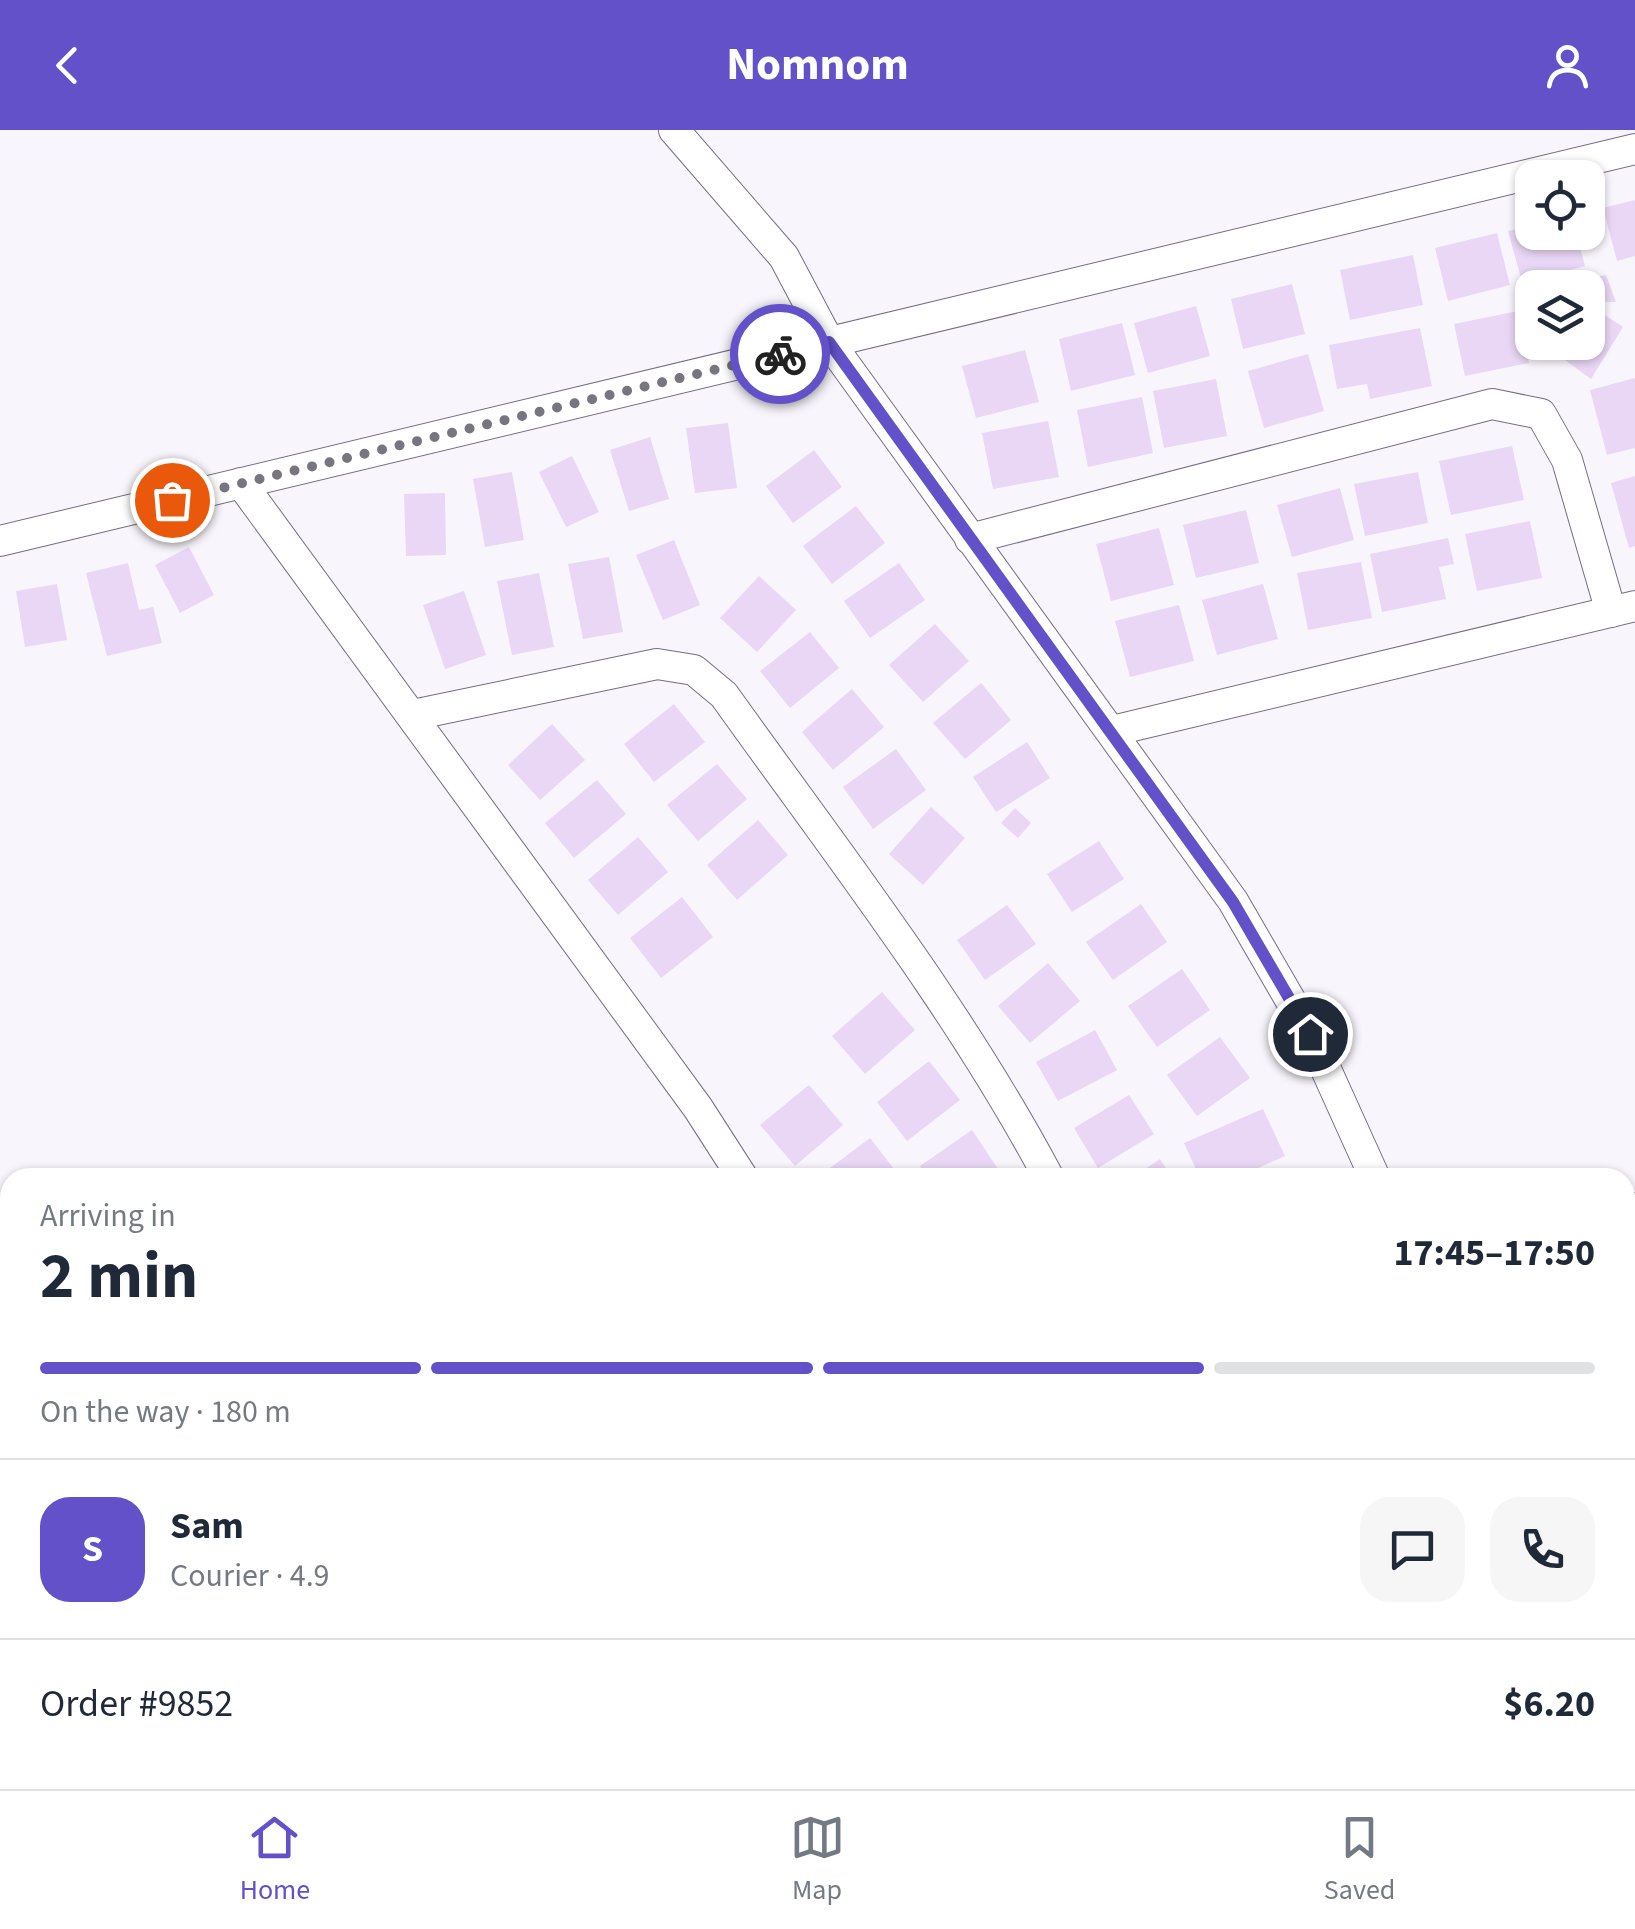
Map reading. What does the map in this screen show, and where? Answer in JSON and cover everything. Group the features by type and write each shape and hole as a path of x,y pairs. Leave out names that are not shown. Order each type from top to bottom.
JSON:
{"street":[{"path":"674,130 784,257 829,342 1243,918 1310,1034 1370,1168"},
{"path":"0,540 1635,149"},
{"path":"970,538 1492,404 1541,414 1566,460 1623,609 1112,731"},
{"path":"240,483 413,714 698,1108 736,1168"},
{"path":"413,714 657,664 694,670 724,695 920,968 1015,1114 1045,1168"}],"building":[{"path":"1635,200 1635,256 1617,261 1605,208"},
{"path":"1515,229 1515,250 1581,250 1585,266 1569,270 1519,270 1508,231"},
{"path":"1497,233 1510,285 1448,301 1435,248"},
{"path":"1413,255 1423,305 1350,320 1340,270"},
{"path":"1606,275 1616,302 1605,302"},
{"path":"1292,284 1305,334 1243,349 1231,299"},
{"path":"1196,306 1210,356 1148,373 1134,323"},
{"path":"1515,312 1515,360 1529,363 1465,376 1454,324"},
{"path":"1605,315 1623,327 1605,356"},
{"path":"1122,323 1135,375 1071,391 1059,339"},
{"path":"1420,328 1432,386 1370,399 1367,384 1337,389 1329,345"},
{"path":"1025,350 1039,402 976,418 962,366"},
{"path":"1308,354 1324,411 1264,428 1248,371"},
{"path":"1565,360 1603,360 1591,379"},
{"path":"1635,378 1635,448 1607,455 1590,390"},
{"path":"1216,379 1227,436 1164,448 1153,391"},
{"path":"1142,397 1153,453 1088,467 1077,410"},
{"path":"1048,421 1059,477 993,489 982,433"},
{"path":"728,423 737,488 695,493 686,428"},
{"path":"650,437 669,499 629,511 610,450"},
{"path":"1512,446 1524,500 1451,515 1439,461"},
{"path":"814,450 842,487 793,523 766,486"},
{"path":"572,456 599,512 566,527 539,472"},
{"path":"512,472 524,540 485,547 473,479"},
{"path":"1418,472 1428,523 1365,536 1354,484"},
{"path":"1635,476 1635,546 1629,548 1611,483"},
{"path":"1340,488 1354,540 1292,557 1277,505"},
{"path":"445,493 446,555 406,556 404,494"},
{"path":"856,506 885,543 832,584 803,546"},
{"path":"1246,510 1259,563 1196,578 1183,525"},
{"path":"1530,521 1542,578 1477,591 1465,534"},
{"path":"1159,528 1174,585 1111,601 1096,544"},
{"path":"1448,538 1454,564 1439,567 1446,599 1382,612 1370,554"},
{"path":"674,540 700,605 663,620 636,555"},
{"path":"189,547 214,595 180,613 155,565"},
{"path":"609,557 623,632 583,639 568,564"},
{"path":"1361,562 1372,618 1308,630 1297,573"},
{"path":"128,563 139,610 153,607 162,643 107,656 86,573"},
{"path":"899,563 925,600 870,638 844,601"},
{"path":"539,573 554,647 512,655 497,581"},
{"path":"759,576 796,610 757,652 720,618"},
{"path":"57,584 67,640 25,647 16,591"},
{"path":"1263,584 1278,639 1217,655 1202,600"},
{"path":"464,591 486,655 445,669 423,605"},
{"path":"1179,605 1194,661 1130,677 1115,621"},
{"path":"935,624 969,661 923,702 889,665"},
{"path":"810,632 839,668 790,708 760,671"},
{"path":"981,683 1011,720 965,759 933,723"},
{"path":"852,689 884,727 833,770 802,732"},
{"path":"674,704 705,742 654,782 624,744"},
{"path":"552,724 585,760 540,800 508,765"},
{"path":"1027,742 1050,778 996,812 973,777"},
{"path":"896,749 926,790 873,829 843,787"},
{"path":"717,764 747,799 698,841 667,805"},
{"path":"597,780 626,814 574,858 545,823"},
{"path":"931,807 965,838 923,885 889,854"},
{"path":"1015,808 1031,823 1018,838 1001,823"},
{"path":"758,820 788,855 737,900 707,865"},
{"path":"638,837 668,872 618,915 588,880"},
{"path":"1099,841 1124,879 1072,912 1047,874"},
{"path":"682,897 713,937 661,978 630,938"},
{"path":"1141,904 1167,942 1113,980 1086,942"},
{"path":"1007,905 1036,944 985,980 957,940"},
{"path":"1048,963 1080,1001 1030,1043 998,1006"},
{"path":"1182,969 1210,1010 1157,1047 1128,1006"},
{"path":"882,992 915,1030 865,1074 832,1036"},
{"path":"1095,1030 1117,1070 1058,1101 1036,1062"},
{"path":"1220,1037 1250,1078 1197,1116 1167,1075"},
{"path":"929,1061 960,1100 907,1141 877,1102"},
{"path":"809,1085 843,1125 795,1166 760,1125"},
{"path":"1129,1095 1154,1134 1098,1168 1074,1128"},
{"path":"1263,1109 1285,1156 1258,1168 1195,1168 1184,1143"},
{"path":"972,1130 997,1168 921,1168"},
{"path":"870,1138 893,1168 830,1168"},
{"path":"1160,1159 1166,1168 1147,1168"}],"way so far":[{"path":"172,500 780,354"}],"route":[{"path":"780,354 829,342 1233,902 1310,1034"}]}
